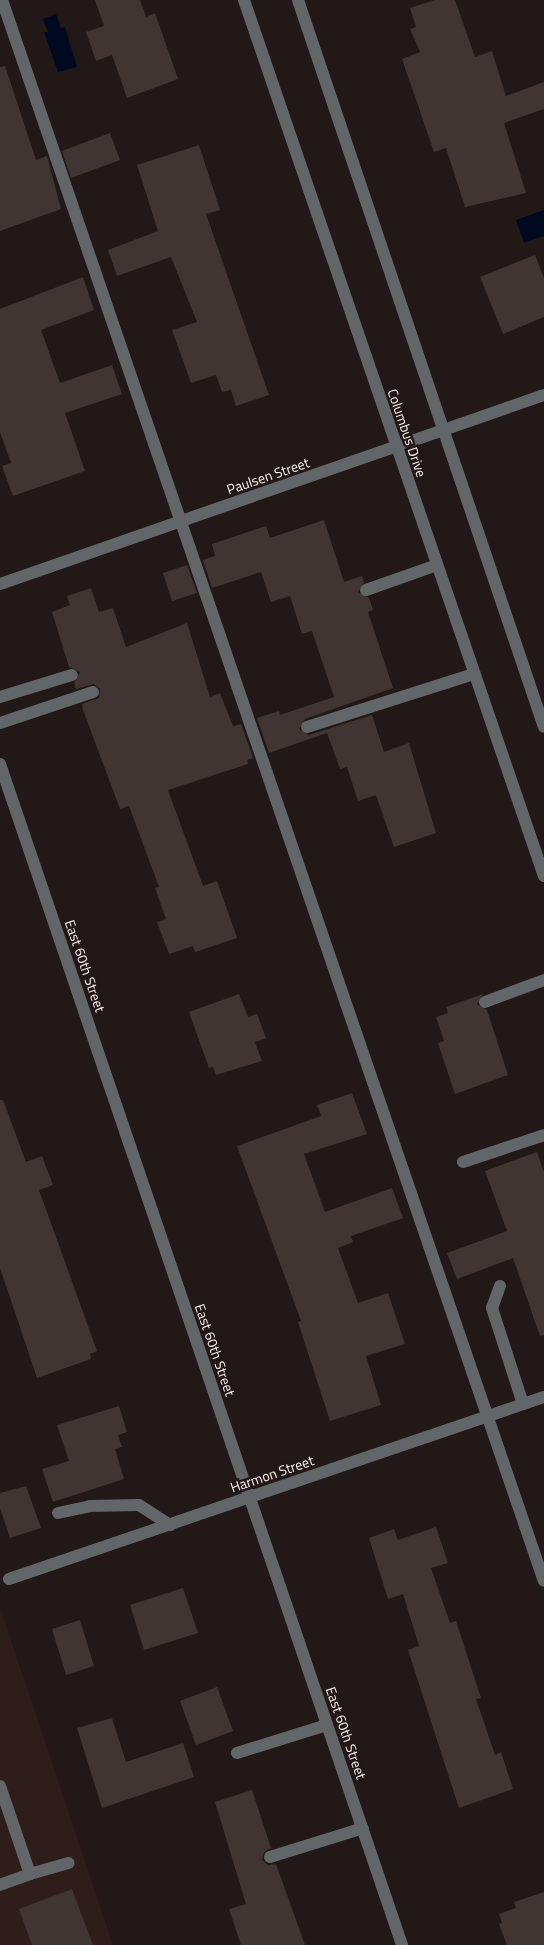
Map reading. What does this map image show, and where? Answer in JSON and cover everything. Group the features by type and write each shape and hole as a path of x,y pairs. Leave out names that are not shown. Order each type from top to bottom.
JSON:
{"street":[{"path":"2,0 179,523 544,1581"},
{"name":"Columbus Drive","path":"244,0 544,876"},
{"path":"298,0 544,727"},
{"name":"Paulsen Street","path":"0,584 544,395"},
{"path":"366,590 437,565"},
{"path":"306,727 474,674"},
{"path":"0,697 72,675"},
{"path":"0,723 92,692"},
{"name":"East 60th Street","path":"0,764 402,1945"},
{"path":"485,1002 544,980"},
{"path":"462,1162 544,1135"},
{"path":"500,1286 492,1308 523,1404"},
{"name":"Harmon Street","path":"9,1579 544,1397"},
{"path":"58,1513 90,1506 139,1505 170,1525"},
{"path":"236,1754 327,1725"},
{"path":"0,1786 30,1874"},
{"path":"270,1857 362,1828"},
{"path":"0,1885 68,1863"}],"shaded area":[{"path":"0,1607 113,1945 0,1945"}],"water":[{"path":"56,14 61,28 65,27 77,67 58,72 44,32 48,32 43,19"},
{"path":"544,210 544,236 524,243 516,220"}],"building":[{"path":"95,0 140,0 146,17 155,13 178,79 127,98 112,55 96,61 86,32 104,26"},
{"path":"435,0 455,0 475,57 492,51 506,96 544,82 544,109 504,123 526,193 465,207 446,148 434,152 402,59 420,52 410,29 416,27 410,8"},
{"path":"5,66 36,160 47,156 61,209 0,231 0,67"},
{"path":"110,133 120,160 71,178 62,151"},
{"path":"199,145 220,210 206,214 269,395 236,406 231,390 222,392 216,375 191,383 172,330 197,322 171,257 117,276 108,250 158,231 137,165"},
{"path":"535,255 544,278 544,317 503,334 480,277"},
{"path":"83,277 94,310 41,330 60,383 112,365 122,394 65,413 85,471 13,496 2,466 11,463 0,432 0,309"},
{"path":"324,520 344,582 362,576 364,582 358,592 369,598 373,610 368,612 393,688 305,719 299,729 309,735 372,715 384,752 409,743 436,833 394,847 376,795 358,801 347,767 340,769 327,733 269,753 257,718 279,711 280,715 334,697 312,631 302,634 290,596 271,602 261,572 212,588 203,560 215,556 212,544 266,526 270,538"},
{"path":"187,565 197,593 172,601 163,573"},
{"path":"91,588 99,612 113,608 126,647 187,623 210,697 220,693 233,726 241,724 253,758 247,760 248,764 168,790 203,886 217,881 237,938 195,952 193,946 169,954 157,922 166,919 155,888 159,887 129,806 120,809 83,710 82,704 99,698 100,689 94,684 76,689 74,683 80,672 69,667 52,612 70,605 67,596"},
{"path":"239,994 248,1017 257,1014 266,1038 255,1042 262,1061 216,1075 213,1067 209,1068 189,1012"},
{"path":"483,994 477,1004 487,1010 508,1075 455,1094 438,1043 444,1041 436,1017 448,1013 446,1007"},
{"path":"352,1093 367,1134 304,1154 325,1212 392,1188 403,1218 351,1236 353,1242 338,1248 358,1303 388,1293 405,1344 366,1356 381,1405 330,1421 298,1322 301,1321 237,1146 321,1116 317,1105"},
{"path":"0,1100 3,1100 26,1162 42,1156 53,1185 39,1190 97,1351 90,1354 91,1359 37,1378 0,1268"},
{"path":"537,1152 544,1172 544,1335 540,1336 513,1258 457,1279 447,1253 507,1231 485,1171"},
{"path":"119,1406 127,1432 118,1435 122,1447 115,1449 124,1479 53,1502 42,1469 69,1461 57,1425"},
{"path":"26,1486 41,1528 10,1538 0,1508 0,1493"},
{"path":"436,1527 448,1563 431,1568 450,1623 456,1621 481,1698 476,1699 495,1755 501,1752 513,1789 459,1808 408,1650 419,1646 403,1594 388,1599 369,1538 394,1529 398,1540"},
{"path":"183,1588 198,1633 144,1650 130,1605"},
{"path":"80,1620 94,1666 66,1675 52,1629"},
{"path":"217,1687 233,1731 196,1745 180,1701"},
{"path":"112,1718 126,1762 183,1743 194,1777 102,1808 77,1728"},
{"path":"252,1790 271,1848 264,1852 262,1860 268,1865 276,1864 305,1945 241,1945 229,1909 246,1904 215,1802"},
{"path":"72,1889 93,1945 32,1945 19,1909"},
{"path":"544,1892 544,1945 507,1945 499,1924 502,1923 499,1914 516,1908 514,1902"}]}
